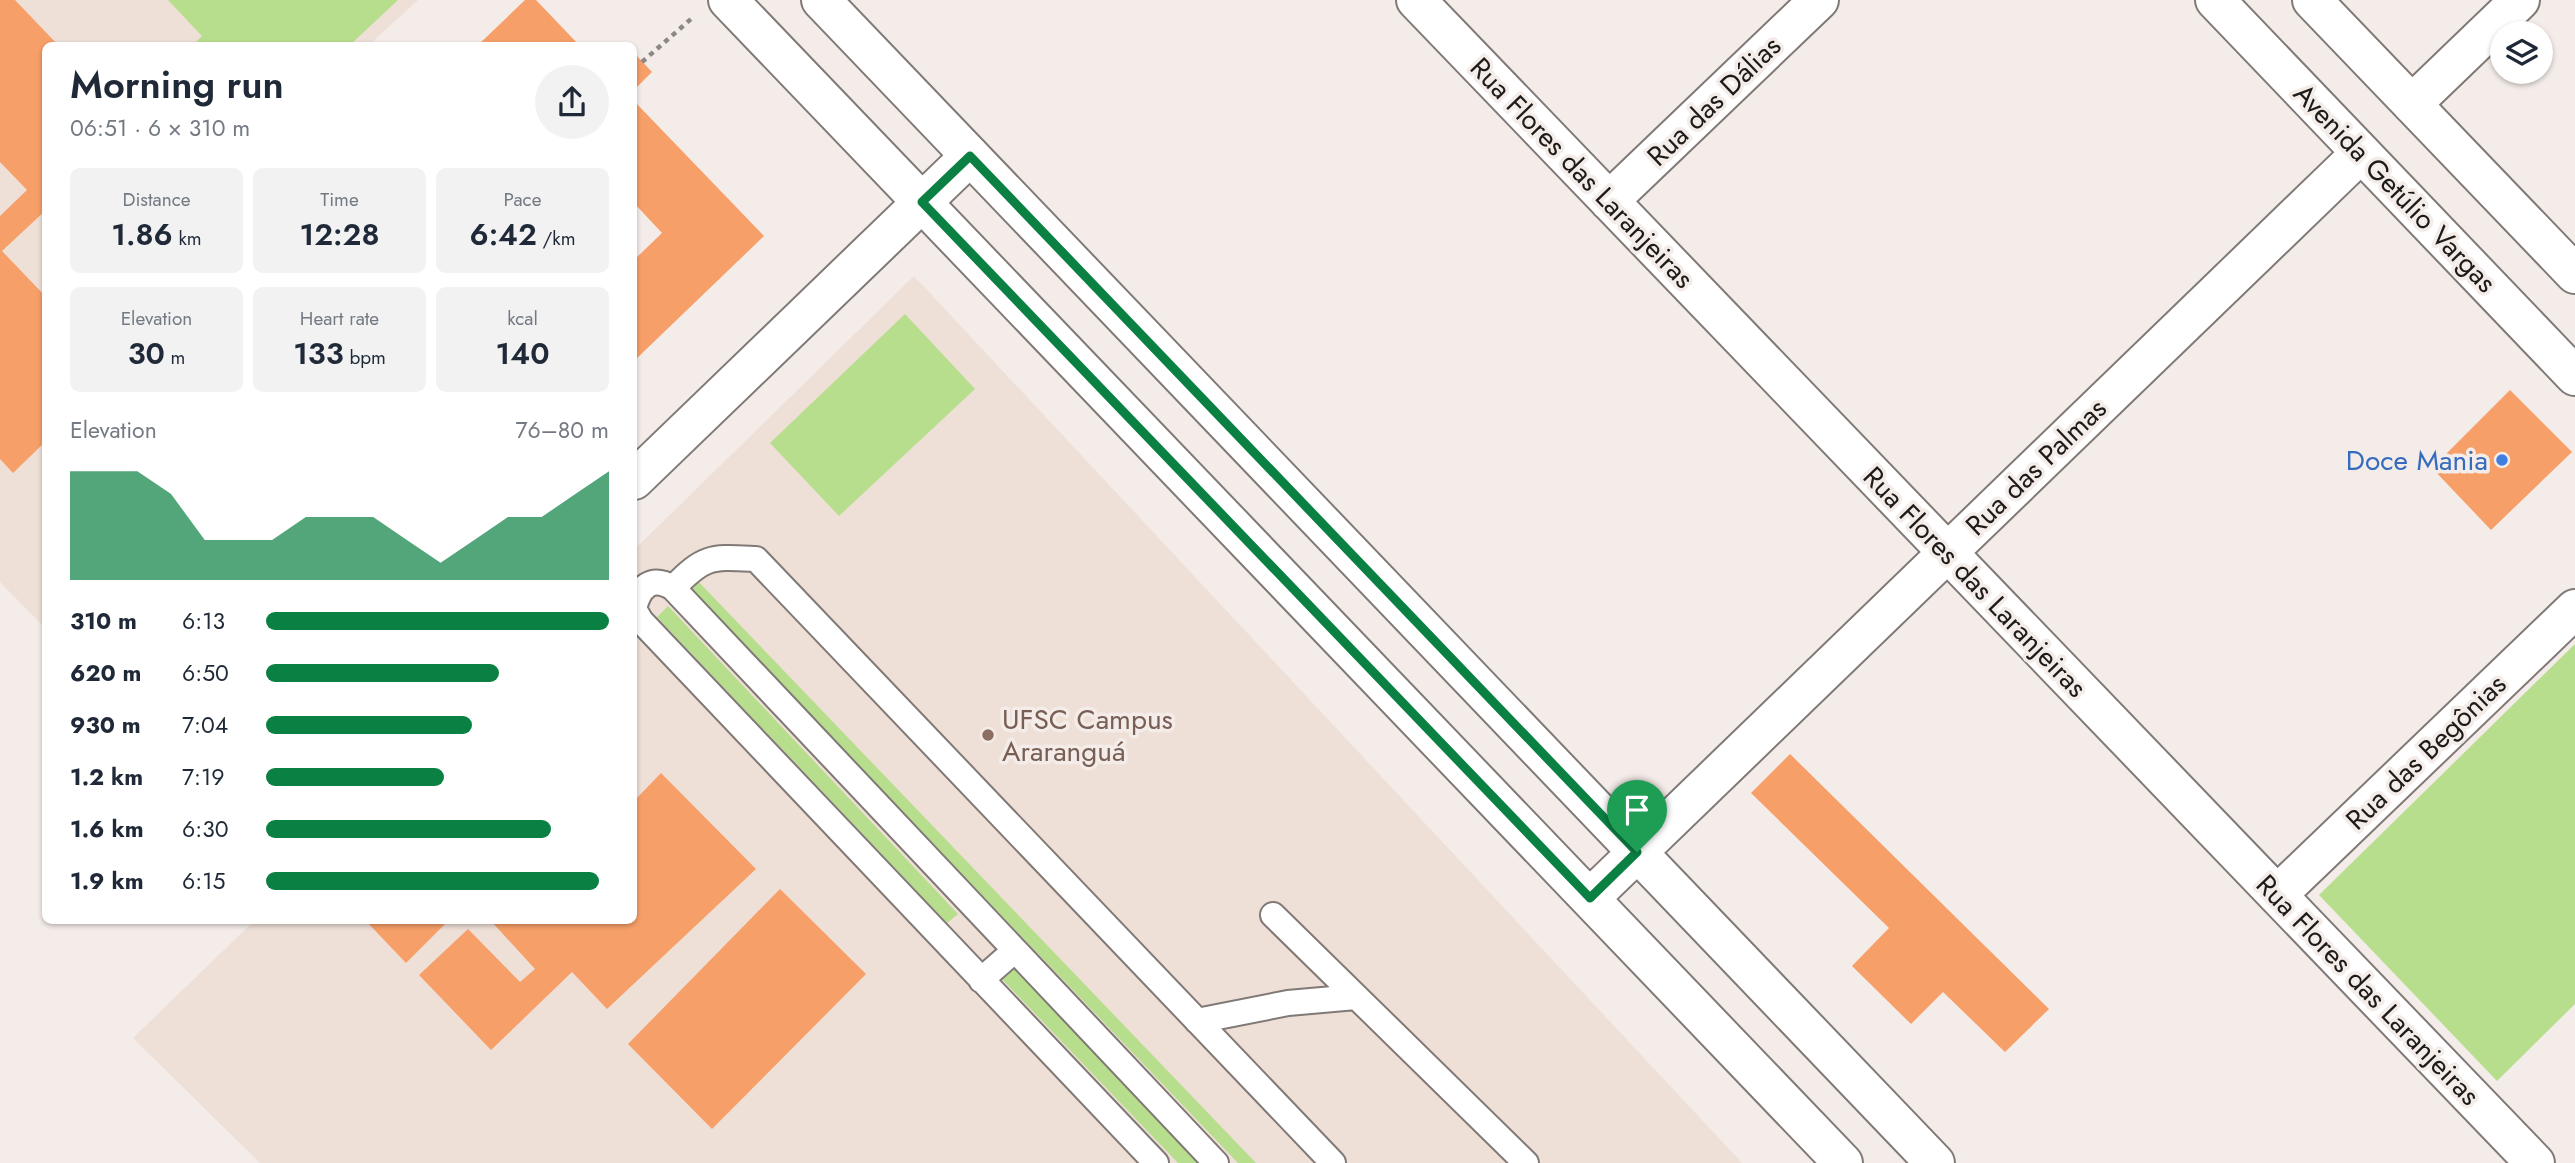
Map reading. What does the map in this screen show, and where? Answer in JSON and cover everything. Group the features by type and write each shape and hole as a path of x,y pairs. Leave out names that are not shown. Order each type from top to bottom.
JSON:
{"street":[{"path":"728,0 1843,1163"},
{"path":"821,0 1935,1163"},
{"name":"Rua Flores das Laranjeiras","path":"1416,0 2535,1163"},
{"name":"Rua das Dálias","path":"1609,201 1819,0"},
{"name":"Avenida Getúlio Vargas","path":"2215,0 2575,376"},
{"path":"2312,0 2575,274"},
{"path":"2412,104 2520,0"},
{"name":"Rua das Palmas","path":"1590,898 2361,153"},
{"path":"637,477 970,156"},
{"name":"Rua das Begônias","path":"2277,895 2575,609"}],"lane":[{"path":"673,588 695,566 720,557 756,559 1333,1163"},
{"path":"637,597 648,584 663,582 673,588 1216,1163"},
{"path":"637,615 1156,1163"},
{"path":"1273,915 1526,1163"},
{"path":"981,981 1014,951"},
{"path":"1197,1021 1288,1003 1356,997"}],"path":[{"path":"642,62 693,18"}],"shaded area":[{"path":"0,0 418,0 372,42 42,42 42,625 0,582"},
{"name":"UFSC Campus Araranguá","path":"914,276 1742,1163 260,1163 133,1038 251,924 637,924 637,547"}],"green space":[{"path":"168,0 398,0 353,42 196,42 202,36"},
{"path":"905,314 975,389 839,516 770,443"},
{"path":"693,576 1256,1163 1238,1163 685,584"},
{"path":"668,606 958,914 947,923 657,617"},
{"path":"2575,644 2575,1004 2497,1081 2319,895"},
{"path":"1009,963 1199,1163 1178,1163 998,975"}],"building":[{"path":"0,0 15,0 55,42 42,42 42,214 2,251 42,293 42,445 13,473 0,459 0,216 27,190 0,162"},
{"path":"525,0 536,0 576,42 481,42"},
{"path":"637,56 652,72 637,87"},
{"path":"637,104 764,236 637,358 637,257 662,233 637,206"},
{"name":"Doce Mania","path":"2510,390 2572,452 2491,530 2432,468"},
{"path":"1790,754 2049,1009 2005,1052 1943,992 1911,1024 1852,966 1889,928 1751,793"},
{"path":"661,773 756,869 607,1009 572,972 491,1050 419,975 468,929 520,982 535,969 494,924 637,924 637,798"},
{"path":"780,889 866,974 712,1129 628,1044"},
{"path":"369,924 445,924 406,963"}],"place":[{"name":"Doce Mania","path":"2502,460"},
{"name":"UFSC Campus Araranguá","path":"988,735"}],"route":[{"path":"970,156 1637,852 1590,898 922,202 970,156"}]}
